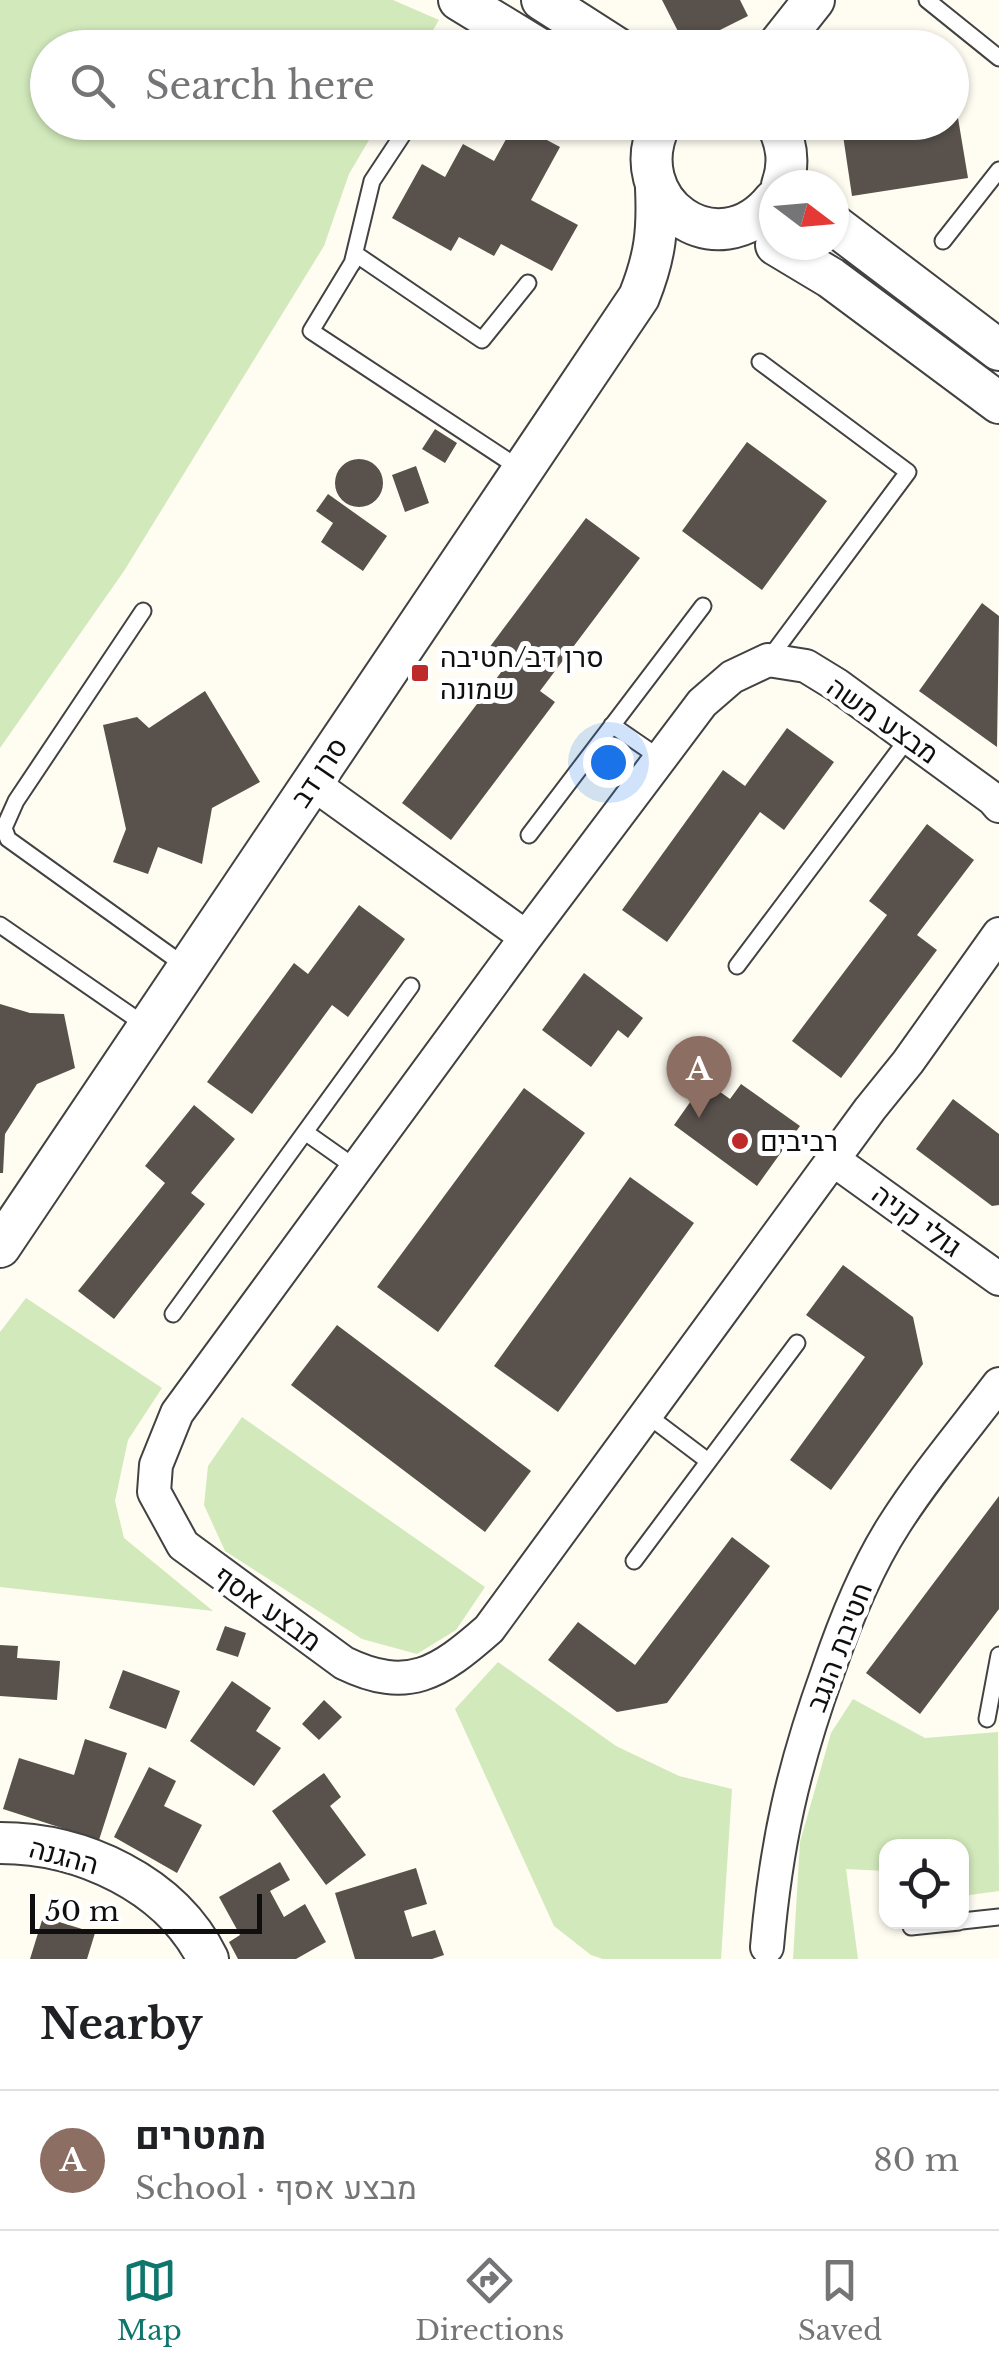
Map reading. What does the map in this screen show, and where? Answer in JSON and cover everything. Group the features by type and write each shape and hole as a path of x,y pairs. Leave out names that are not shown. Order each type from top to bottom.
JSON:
{"street":[{"path":"458,0 508,30"},
{"path":"542,0 589,30"},
{"path":"792,30 818,0"},
{"path":"810,30 818,0"},
{"path":"644,140 653,178 666,205 681,218 698,226 726,228 759,239"},
{"path":"653,178 654,140"},
{"name":"סרן דב","path":"0,1247 639,297 654,259 658,226 653,178"},
{"name":"סרן דב","path":"639,297 726,228 752,221 759,214"},
{"path":"849,236 999,350"},
{"path":"802,260 832,278 999,402"},
{"path":"312,783 526,937 702,703 732,677 768,660"},
{"name":"מבצע משה","path":"768,660 806,666 837,684 999,806"},
{"path":"835,1160 999,934"},
{"name":"מבצע אסף","path":"526,937 188,1397 166,1436 156,1464 154,1492 183,1545 194,1554 344,1662 369,1675 402,1680 433,1672 489,1629 835,1160"},
{"name":"גולי קניה","path":"835,1160 999,1279"},
{"name":"חטיבת הנגב","path":"767,1947 773,1876 787,1798 837,1644 870,1567 894,1525 999,1384"},
{"name":"ההגנה","path":"0,1843 54,1848 117,1871 178,1913 208,1959"}],"lane":[{"path":"926,0 964,30"},
{"path":"969,34 999,58"},
{"path":"352,264 372,181 399,140"},
{"path":"942,242 999,170"},
{"path":"523,471 311,331 357,256 482,340 528,283"},
{"path":"760,362 908,472 768,660"},
{"path":"529,835 703,606"},
{"path":"143,612 16,801 4,828 8,839 188,968"},
{"path":"612,725 660,758"},
{"path":"737,966 910,738"},
{"path":"0,925 148,1028"},
{"path":"173,1314 411,986"},
{"path":"305,1132 356,1168"},
{"path":"634,1561 797,1343"},
{"path":"646,1415 708,1462"},
{"path":"987,1719 999,1656"},
{"path":"969,1920 999,1917"}],"green space":[{"path":"0,0 393,0 439,20 433,30 30,30 30,140 369,140 349,174 324,246 124,571 0,748"},
{"path":"26,1298 162,1388 128,1440 115,1501 124,1538 213,1611 0,1587 0,1332"},
{"path":"242,1417 485,1587 456,1630 417,1654 362,1639 225,1551 204,1505 208,1466"},
{"path":"498,1662 616,1746 679,1776 732,1789 721,1959 603,1959 591,1955 554,1926 455,1709"},
{"path":"853,1699 925,1738 998,1732 999,1891 969,1895 969,1839 879,1839 879,1871 846,1869 858,1959 793,1959 800,1842 831,1733"}],"building":[{"path":"662,0 740,0 748,16 720,30 677,30"},
{"path":"506,140 547,140 560,147 531,200 578,225 552,271 501,244 494,256 459,237 451,251 392,218 422,164 445,177 463,144 494,161"},
{"path":"844,140 962,140 968,178 852,196"},
{"path":"435,429 457,443 445,463 422,449"},
{"path":"747,442 827,501 762,590 682,531"},
{"path":"359,459 376,466 383,483 376,500 359,507 342,500 335,483 342,466"},
{"path":"416,466 429,503 405,512 392,475"},
{"path":"328,494 387,536 363,571 321,542 333,523 316,511"},
{"path":"586,518 640,558 540,691 555,702 451,840 402,803 505,667 486,652"},
{"path":"982,603 999,616 997,747 919,691"},
{"path":"205,691 260,782 212,808 202,864 158,847 148,874 113,862 126,829 103,725 137,717 149,728"},
{"path":"787,728 834,762 784,830 760,812 667,942 622,910 723,770 745,786"},
{"path":"927,824 974,860 917,935 937,950 841,1078 792,1041 887,915 869,901"},
{"path":"359,905 405,939 348,1017 332,1005 252,1114 207,1082 294,963 308,974"},
{"path":"584,973 643,1018 628,1038 618,1030 591,1067 542,1030"},
{"path":"0,1004 30,1013 64,1014 75,1068 37,1084 5,1134 3,1173 0,1173"},
{"path":"705,1081 730,1099 741,1084 800,1126 757,1186 674,1125"},
{"path":"524,1088 585,1133 438,1332 377,1287"},
{"path":"953,1099 999,1134 999,1205 992,1206 916,1149"},
{"path":"194,1105 235,1139 191,1193 205,1204 114,1319 78,1291 165,1183 145,1166"},
{"path":"630,1177 694,1223 558,1412 494,1366"},
{"path":"843,1265 913,1317 923,1364 831,1490 790,1460 865,1357 806,1315"},
{"path":"337,1325 531,1471 485,1532 291,1385"},
{"path":"999,1496 999,1609 920,1714 866,1673"},
{"path":"732,1537 770,1566 667,1703 617,1712 548,1660 578,1622 635,1665"},
{"path":"225,1626 246,1633 238,1657 216,1650"},
{"path":"0,1645 18,1646 17,1658 60,1661 57,1700 0,1696"},
{"path":"123,1670 180,1691 166,1729 109,1708"},
{"path":"232,1681 271,1708 256,1731 281,1748 254,1786 190,1741"},
{"path":"324,1700 342,1717 319,1740 302,1724"},
{"path":"85,1739 127,1753 99,1840 3,1809 19,1758 74,1775"},
{"path":"149,1767 176,1781 164,1806 202,1825 177,1873 114,1837"},
{"path":"324,1773 341,1797 330,1806 366,1855 326,1885 272,1811"},
{"path":"280,1862 290,1880 270,1891 284,1917 305,1904 326,1942 296,1959 238,1959 229,1942 240,1935 219,1897"},
{"path":"416,1868 427,1904 404,1911 412,1937 435,1930 444,1955 432,1959 355,1959 335,1893"},
{"path":"43,1917 95,1933 87,1959 30,1959"}],"place":[{"name":"סרן דב/חטיבה שמונה","path":"420,673"},
{"name":"ממטרים","path":"699,1118"},
{"name":"רביבים","path":"740,1141"}]}
